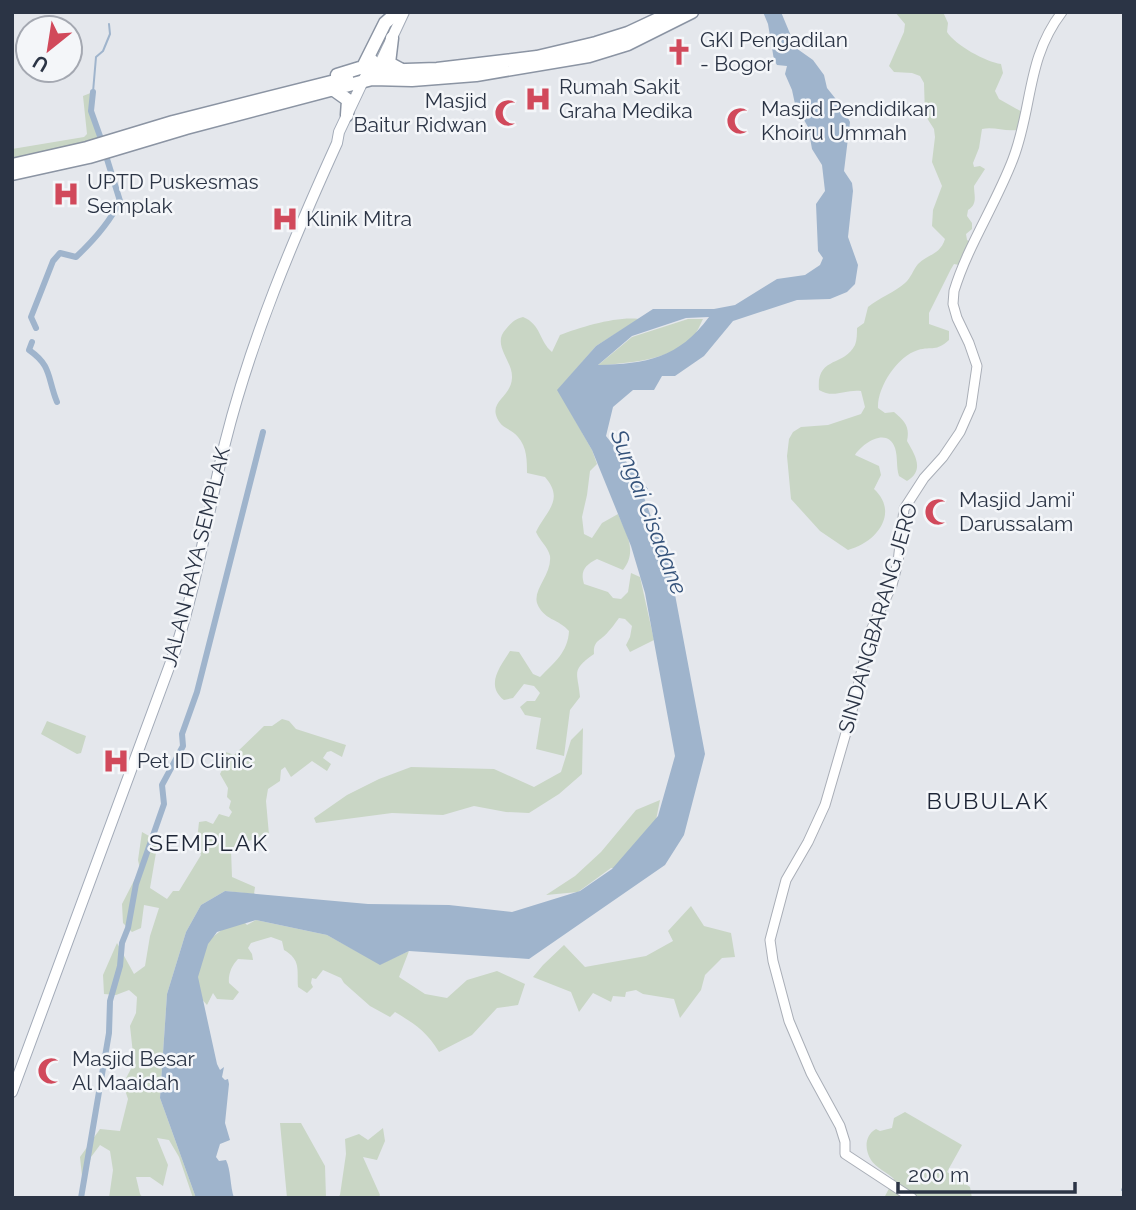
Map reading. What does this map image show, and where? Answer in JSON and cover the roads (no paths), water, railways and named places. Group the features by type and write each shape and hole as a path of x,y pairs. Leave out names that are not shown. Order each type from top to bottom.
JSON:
{"highway":[{"path":"477,70 596,43 628,33 673,12"},
{"path":"304,88 369,79 543,65 605,52 628,44 691,13"},
{"path":"12,165 88,153 173,122 304,88 363,67 385,23 398,14"},
{"path":"392,38 389,63 409,76"},
{"path":"12,174 369,79 383,84 409,76"},
{"path":"334,90 348,100 347,115"}],"main road":[{"path":"369,79 392,38 398,14"},
{"path":"369,79 398,14"},
{"name":"JALAN RAYA SEMPLAK","path":"12,1092 175,651 225,443 255,345 339,132 369,79"},
{"name":"JALAN RAYA SEMPLAK","path":"337,142 345,134 369,79"}],"street":[{"name":"SINDANGBARANG JERO","path":"912,1198 845,1154 845,1141 840,1126 811,1073 789,1021 770,940 782,890 825,805 872,628 894,576 904,509 960,432 971,407 977,366 957,318 953,304 954,291 1013,160 1038,55 1049,30 1062,12"}],"water":[{"name":"Sungai Cisadane","path":"763,12 781,12 796,48 813,60 824,75 827,88 850,122 844,171 852,183 853,191 848,237 858,265 855,284 847,292 830,299 797,300 733,321 704,356 675,376 662,376 654,390 633,390 613,407 606,436 648,489 642,492 670,568 705,754 684,835 665,865 529,959 409,951 380,965 327,935 256,920 217,932 208,944 198,977 217,1064 220,1070 224,1067 222,1077 228,1079 229,1084 225,1123 230,1140 220,1144 216,1157 219,1161 226,1160 234,1198 196,1198 160,1098 167,994 186,932 201,905 225,891 368,904 449,905 512,912 580,891 612,869 658,816 675,756 645,593 631,546 592,450 557,390 596,346 653,309 714,309 735,305 777,279 805,275 820,265 823,258 818,251 816,204 825,191 822,165 812,149 808,127 795,104 785,74 787,66 777,65 774,60 768,24","holes":["709,317 686,342 660,356 631,363 598,365 632,336 686,318"]}],"waterway":[{"path":"93,92 96,57 103,51 110,34 109,24"},
{"path":"93,92 91,111 101,139"},
{"path":"36,328 31,317 53,261 60,253 76,257 101,231 120,201 107,159"},
{"path":"32,342 29,350 42,361 57,402"},
{"path":"81,1198 109,1033 110,1001 120,966 122,943 128,928 136,884 164,804 162,785 183,746 182,734 197,692 263,432"},
{"path":"1122,1190 1124,1185"}],"place":[{"name":"GKI Pengadilan - Bogor","path":"679,52"},
{"name":"Rumah Sakit Graha Medika","path":"538,99"},
{"name":"Masjid Baitur Ridwan","path":"508,113"},
{"name":"Masjid Pendidikan Khoiru Ummah","path":"740,121"},
{"name":"UPTD Puskesmas Semplak","path":"66,194"},
{"name":"Klinik Mitra","path":"285,219"},
{"name":"Masjid Jami' Darussalam","path":"938,512"},
{"name":"Pet ID Clinic","path":"116,761"},
{"name":"Masjid Besar Al Maaidah","path":"51,1071"}],"district":[{"name":"BUBULAK","path":"988,801"},
{"name":"SEMPLAK","path":"209,843"}]}
